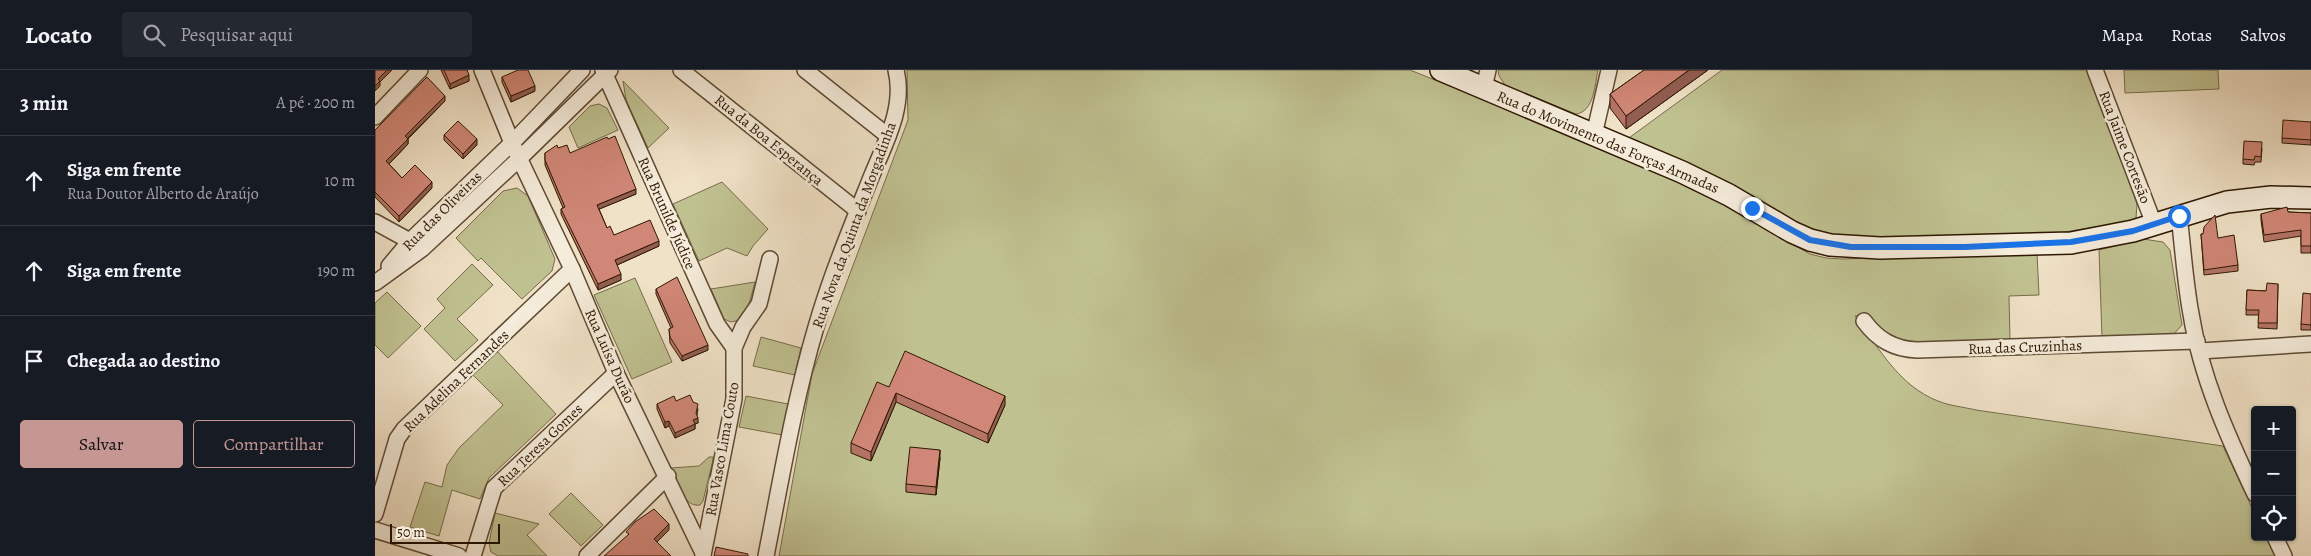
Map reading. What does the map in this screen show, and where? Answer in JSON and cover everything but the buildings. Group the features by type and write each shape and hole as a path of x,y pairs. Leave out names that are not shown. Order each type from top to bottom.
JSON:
{"main road":[{"name":"Rua do Movimento das Forças Armadas","path":"1441,70 1486,79 1594,135 1706,183 1801,236 1830,245 1881,248 2071,242 2107,237 2207,207 2247,199 2311,198"}],"street":[{"path":"375,117 420,70"},
{"path":"482,70 520,158"},
{"name":"Rua das Oliveiras","path":"416,245 582,70"},
{"name":"Rua da Boa Esperança","path":"681,70 858,211"},
{"path":"805,70 888,136"},
{"name":"Rua Nova da Quinta da Morgadinha","path":"766,556 808,354 829,284 888,136 898,103 899,90 896,70"},
{"path":"1594,135 1609,70"},
{"name":"Rua Jaime Cortesão","path":"2095,70 2155,224"},
{"name":"Rua das Oliveiras","path":"375,283 416,245 520,158 606,72"},
{"name":"Rua Brunilde Júdice","path":"606,72 717,324 734,348"},
{"name":"Rua Luísa Durão","path":"520,158 572,270 615,373 667,476 703,554"},
{"path":"2179,216 2191,315 2198,346 2214,398 2251,485"},
{"path":"375,222 416,245"},
{"name":"Rua Vasco Lima Couto","path":"703,554 734,399 734,348 743,327 759,304 770,259"},
{"name":"Rua Adelina Fernandes","path":"375,514 397,439 404,429 572,270"},
{"name":"Rua das Cruzinhas","path":"1864,321 1882,341 1906,350 2311,344"},
{"name":"Rua Teresa Gomes","path":"473,556 494,488 615,373"},
{"path":"587,556 667,476"},
{"path":"375,530 459,556"},
{"path":"2277,541 2284,556"}],"green space":[{"path":"907,70 1410,70 1670,174 1810,254 1842,259 2037,253 2039,295 2009,296 2010,340 1909,343 1892,337 1863,315 1855,316 1901,376 1924,394 1943,403 1976,410 2223,446 2251,506 2251,541 2268,541 2275,556 779,556 812,374 908,120"},
{"path":"1498,70 1598,70 1593,97 1590,103 1582,112 1576,114 1505,85 1499,76"},
{"path":"1722,70 2090,70 2137,204 2136,218 2131,221 2047,235 1844,239 1803,229 1626,140"},
{"path":"2124,70 2218,70 2219,89 2125,93"},
{"path":"623,81 669,128 648,148 626,100"},
{"path":"599,104 607,108 618,130 578,148 569,127 590,106"},
{"path":"722,182 768,229 747,256 727,248 699,261 673,204"},
{"path":"517,188 528,196 555,259 552,271 522,299 481,258 478,261 456,238 503,191"},
{"path":"2143,239 2163,242 2170,250 2182,325 2173,335 2102,338 2099,250"},
{"path":"472,264 493,285 457,319 478,340 455,361 424,329 445,308 437,299"},
{"path":"635,278 672,362 632,379 594,295"},
{"path":"755,282 748,308 740,320 731,322 724,319 711,289"},
{"path":"387,292 421,326 388,358 375,345 375,303"},
{"path":"761,337 801,348 795,375 753,366"},
{"path":"497,351 556,414 489,478 480,499 452,490 439,536 410,527 425,482 442,487 447,465 459,448 503,405 472,374"},
{"path":"746,396 788,404 782,435 739,427"},
{"path":"709,457 713,457 713,460 703,501 700,505 694,505 681,492 671,468 699,466"},
{"path":"571,493 603,525 581,546 549,514"},
{"path":"495,513 539,524 527,535 547,556 498,556 491,552 489,543"}],"route":[{"path":"1752,208 1792,232 1810,240 1830,245 1881,248 1965,247 2071,242 2133,231 2179,216"}]}
